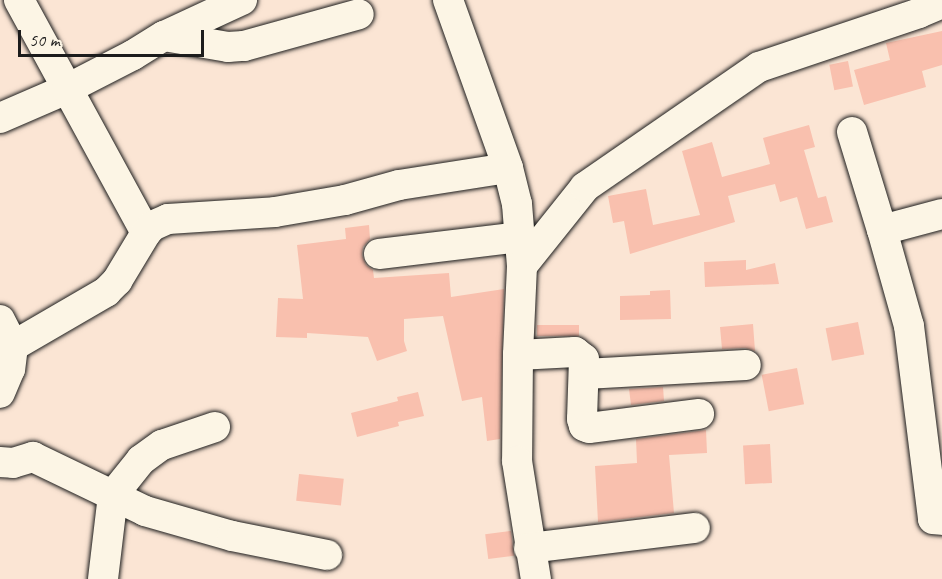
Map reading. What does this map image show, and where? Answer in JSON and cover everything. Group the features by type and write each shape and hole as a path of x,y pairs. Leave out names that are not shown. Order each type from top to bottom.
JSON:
{"street":[{"path":"19,0 146,233"},
{"path":"0,118 67,89 164,36 242,0"},
{"path":"448,0 508,168 517,204 521,251 518,461 529,548 536,579"},
{"path":"380,254 521,251 585,187 759,67 813,48 882,13 942,3"},
{"path":"164,36 228,47 244,46 359,14"},
{"path":"852,132 909,327 933,519 942,520"},
{"path":"0,393 10,369 6,333 106,292 117,281 152,226 168,219 275,212 345,200 399,185 508,168"},
{"path":"882,230 942,214"},
{"path":"518,355 575,352 584,359 582,419 584,426 589,428 699,414"},
{"path":"585,374 746,365"},
{"path":"102,579 114,495 141,460 162,446 215,427"},
{"path":"0,462 13,463 33,457 145,511 232,536 327,555"},
{"path":"529,548 694,528"}],"shaded area":[{"path":"0,0 942,0 942,579 0,579"}],"building":[{"path":"942,31 942,65 922,71 926,87 864,105 854,70 890,60 886,43"},
{"path":"848,61 853,87 834,90 829,65"},
{"path":"809,125 815,147 804,150 818,198 826,196 833,222 806,229 797,197 780,202 775,184 728,196 735,222 630,254 624,221 613,223 608,196 646,189 653,225 700,215 682,151 712,142 722,177 770,164 763,138"},
{"path":"369,225 370,239 363,247 362,255 366,265 373,270 374,278 449,273 451,297 504,289 500,439 487,441 482,397 462,401 443,316 404,319 404,341 407,351 377,361 368,337 307,333 307,338 276,337 278,298 303,299 297,245 346,239 345,228"},
{"path":"746,260 746,270 775,263 779,284 705,287 704,262"},
{"path":"670,290 671,319 620,320 620,296 650,295 650,291"},
{"path":"858,322 864,354 832,361 826,328"},
{"path":"753,324 755,351 745,348 722,349 720,327"},
{"path":"537,325 579,325 579,336 537,336"},
{"path":"797,368 804,404 769,411 762,375"},
{"path":"663,387 664,401 631,405 629,389"},
{"path":"418,392 424,416 398,422 399,426 357,437 351,413 398,401 397,397"},
{"path":"706,430 707,453 669,455 674,513 598,522 595,466 637,463 636,439"},
{"path":"770,444 772,483 745,484 743,445"},
{"path":"299,474 344,479 341,506 296,501"},
{"path":"511,531 514,556 488,559 485,534"}]}
